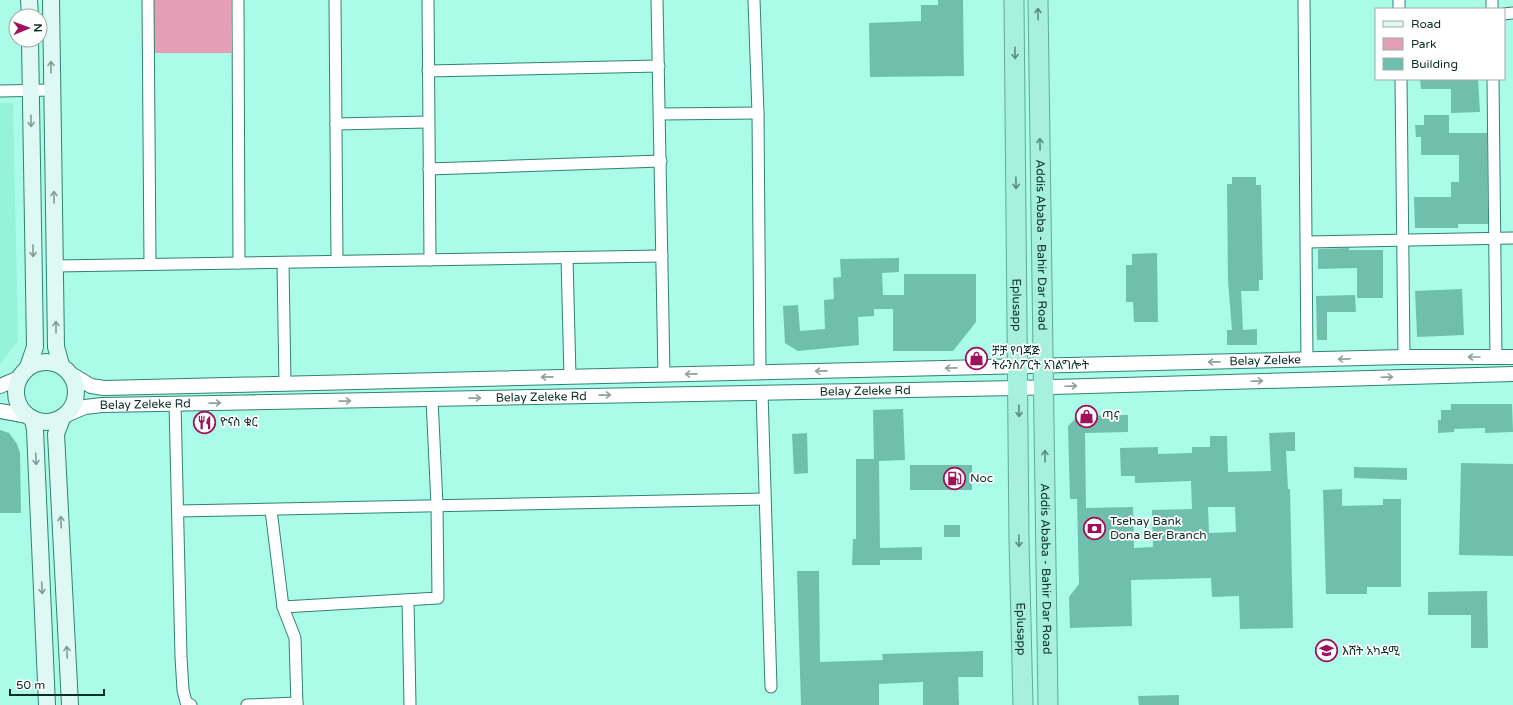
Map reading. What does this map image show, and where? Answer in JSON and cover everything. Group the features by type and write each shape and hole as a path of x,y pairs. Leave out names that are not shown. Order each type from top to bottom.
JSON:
{"highway":[{"name":"Eplusapp","path":"1014,0 1022,705"},
{"name":"Addis Ababa - Bahir Dar Road","path":"1038,0 1048,705"}],"main road":[{"path":"51,0 56,347 76,388 74,404 64,416 56,434 70,705"},
{"path":"30,48 35,347 16,394 18,402 30,418 35,430 47,705"},
{"path":"24,373 44,361 66,370"},
{"path":"30,418 42,423 52,423 64,416"}],"street":[{"path":"148,0 150,264"},
{"path":"238,0 239,263"},
{"path":"335,0 337,261"},
{"path":"428,0 430,260"},
{"path":"657,0 664,375"},
{"path":"754,0 758,113 760,372 762,392 764,499 771,687"},
{"path":"1304,0 1307,360"},
{"path":"428,70 658,66"},
{"path":"1401,80 1404,240 1404,358"},
{"path":"1493,80 1496,238 1496,357"},
{"path":"0,91 52,90"},
{"path":"660,114 758,113"},
{"path":"336,124 428,122"},
{"path":"429,169 661,161"},
{"path":"1307,242 1513,238"},
{"path":"55,266 662,256"},
{"path":"566,258 570,396"},
{"path":"283,263 285,402"},
{"name":"Belay Zeleke","path":"1018,366 1513,356"},
{"name":"Belay Zeleke Rd","path":"66,370 91,386 104,388 1018,366"},
{"path":"0,386 24,373"},
{"name":"Belay Zeleke","path":"1018,388 1513,374"},
{"name":"Belay Zeleke Rd","path":"64,416 86,407 102,405 1018,388"},
{"path":"283,607 438,598 432,399"},
{"path":"175,404 183,690 186,702 191,705"},
{"path":"0,411 30,418"},
{"path":"178,511 764,499"},
{"path":"247,705 297,704 294,638 283,607 271,510"},
{"path":"408,600 410,705"}],"shaded area":[{"path":"0,103 13,103 18,341 0,364"}],"green space":[{"path":"154,0 231,0 231,53 154,53"}],"building":[{"path":"938,0 963,0 964,76 870,77 869,23 921,21 921,5 938,5"},
{"path":"1420,80 1478,80 1480,112 1451,113 1451,89 1421,89"},
{"path":"1424,115 1449,115 1449,133 1487,133 1488,224 1458,224 1458,228 1415,228 1414,197 1451,197 1451,182 1459,182 1459,155 1421,155 1421,137 1416,137 1415,125 1424,125"},
{"path":"1232,177 1256,177 1256,185 1261,185 1263,280 1259,280 1259,291 1241,291 1243,330 1257,329 1257,345 1227,345 1227,330 1232,330 1228,281 1227,184 1232,184"},
{"path":"1349,248 1349,250 1383,250 1383,298 1357,298 1357,268 1318,269 1318,249"},
{"path":"1157,253 1158,322 1134,322 1133,302 1126,302 1126,265 1132,265 1132,254"},
{"path":"899,258 899,272 882,273 883,295 904,295 904,274 976,274 976,322 953,351 893,351 893,309 874,309 874,316 858,317 859,345 798,351 785,343 783,306 798,305 800,331 825,329 824,300 834,299 833,278 841,277 840,259"},
{"path":"1462,289 1464,335 1417,337 1415,291"},
{"path":"1355,295 1356,312 1327,312 1327,340 1317,340 1316,296"},
{"path":"1451,404 1512,404 1513,432 1485,433 1485,428 1454,429 1454,432 1438,433 1438,420 1441,420 1441,410 1451,410"},
{"path":"903,409 905,460 879,461 880,548 922,547 922,560 880,560 880,565 852,565 853,539 856,539 856,459 874,459 873,410"},
{"path":"1128,415 1128,432 1085,433 1086,508 1133,507 1134,548 1153,547 1152,510 1192,509 1191,481 1135,483 1135,476 1121,476 1120,448 1158,447 1158,454 1192,453 1192,447 1210,447 1210,436 1227,436 1228,472 1271,471 1269,433 1295,432 1295,451 1286,451 1288,489 1290,489 1293,628 1240,629 1239,596 1212,597 1211,578 1131,580 1132,626 1070,628 1069,597 1079,584 1077,499 1070,499 1068,426 1078,416","holes":["1208,507 1235,507 1236,532 1209,533"]},
{"path":"0,430 9,433 17,444 20,453 21,513 0,513"},
{"path":"807,433 808,473 794,474 792,434"},
{"path":"1461,463 1513,464 1513,556 1459,555"},
{"path":"910,465 972,465 972,490 910,490"},
{"path":"1354,467 1407,468 1407,480 1354,478"},
{"path":"1342,489 1342,506 1383,505 1383,499 1401,499 1401,587 1367,587 1367,594 1326,594 1323,490"},
{"path":"944,525 960,525 960,537 944,537"},
{"path":"797,571 819,571 820,662 883,660 882,654 983,651 983,677 958,677 959,705 923,705 923,682 879,684 879,705 801,705"},
{"path":"1487,591 1488,648 1471,648 1471,615 1428,615 1428,592"},
{"path":"1179,695 1179,705 1139,705 1138,696"}],"place":[{"name":"ቻቻ የባጃጅ ትራንስፖርት አገልግሎት","path":"977,358"},
{"name":"ጣና","path":"1086,416"},
{"name":"ዮናስ ቁር","path":"204,422"},
{"name":"Noc","path":"954,478"},
{"name":"Tsehay Bank Dona Ber Branch","path":"1094,528"},
{"name":"እሸት አካዳሚ","path":"1326,651"}]}
